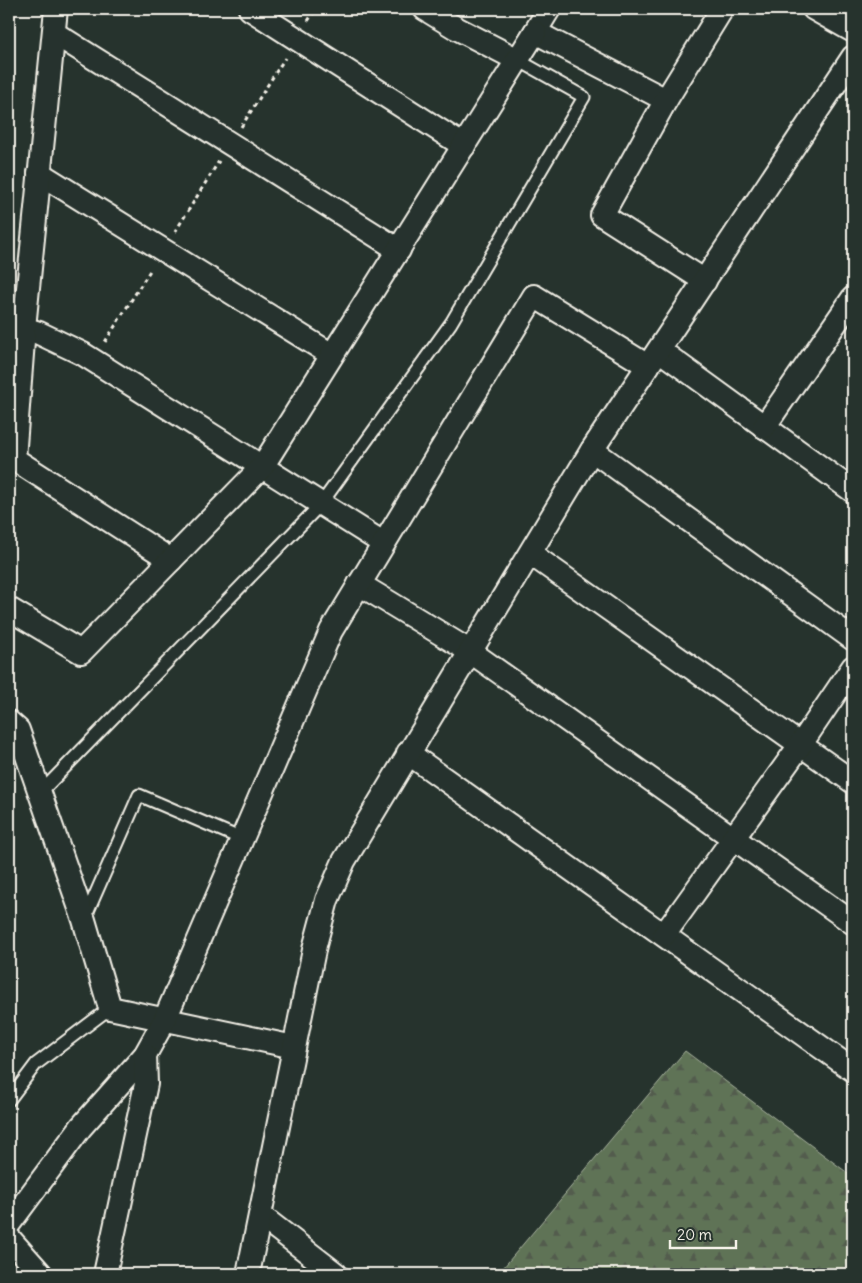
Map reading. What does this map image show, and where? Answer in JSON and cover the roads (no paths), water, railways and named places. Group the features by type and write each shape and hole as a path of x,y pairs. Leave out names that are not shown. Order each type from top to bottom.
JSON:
{"street":[{"path":"56,9 39,173 16,326 12,459 171,560"},
{"path":"250,9 464,146"},
{"path":"425,9 456,28 518,60"},
{"path":"9,609 81,652 262,467 518,60 548,9"},
{"path":"705,281 602,215 666,100 722,9"},
{"path":"814,9 853,31"},
{"path":"535,32 666,100"},
{"path":"54,33 398,250"},
{"path":"248,1274 326,900 344,861 408,753 472,652 592,450 853,57"},
{"path":"39,173 332,356"},
{"path":"9,1224 81,1127 144,1055 165,1019 331,631 534,296 653,358 764,427 853,491"},
{"path":"764,427 853,298"},
{"path":"16,326 39,333 94,361 383,543"},
{"path":"592,450 853,639"},
{"path":"531,554 853,782"},
{"path":"359,584 472,652 853,923"},
{"path":"664,935 801,744 853,667"},
{"path":"9,722 18,730 84,920 110,1008 294,1047"},
{"path":"408,753 853,1070"},
{"path":"105,1274 146,1084 144,1055"},
{"path":"261,1216 336,1274"},
{"path":"9,1238 41,1274"}],"lane":[{"path":"40,793 321,504 451,323 584,97 518,60"},
{"path":"84,920 139,795 242,838"},
{"path":"9,1100 36,1064 110,1008"}]}
